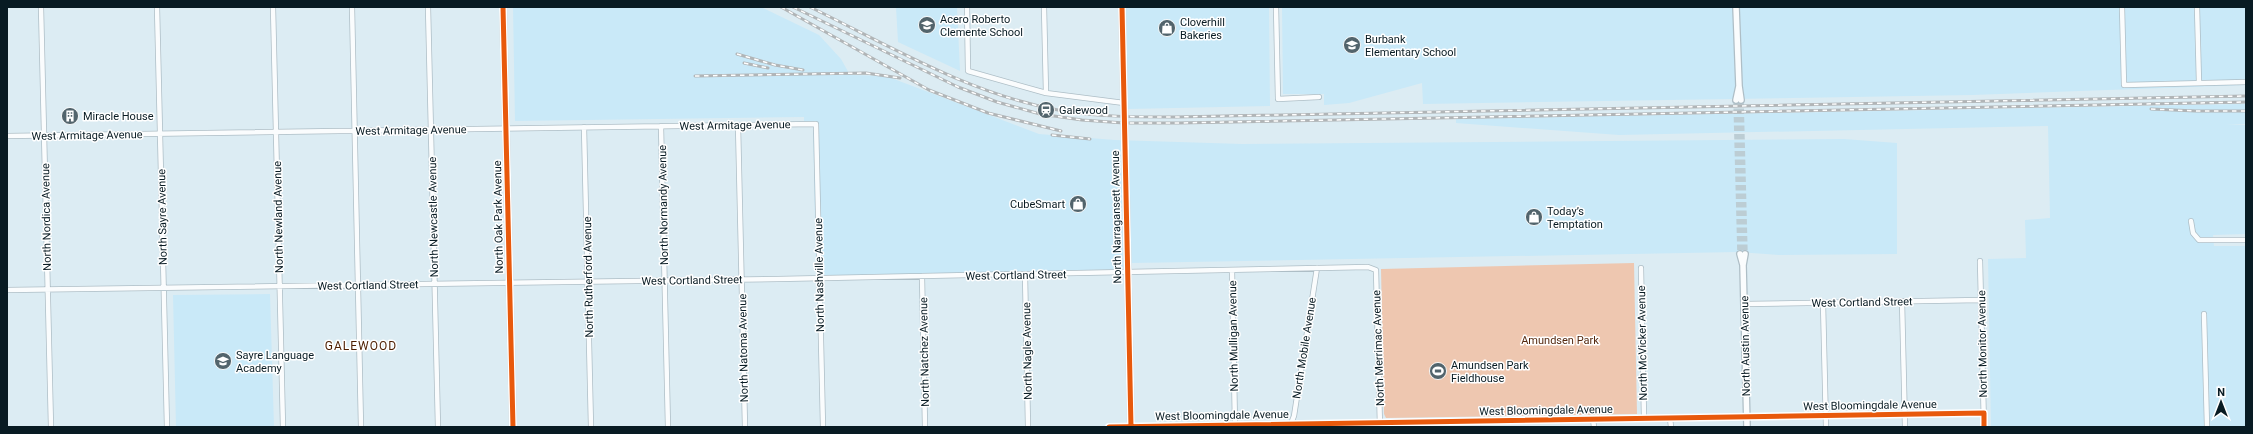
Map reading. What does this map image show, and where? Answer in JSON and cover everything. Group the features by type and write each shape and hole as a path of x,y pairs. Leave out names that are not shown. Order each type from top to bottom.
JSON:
{"street":[{"name":"North Nordica Avenue","path":"41,7 51,427"},
{"name":"North Sayre Avenue","path":"157,7 167,427"},
{"name":"North Newland Avenue","path":"273,7 283,427"},
{"path":"352,7 361,427"},
{"name":"North Newcastle Avenue","path":"428,7 438,427"},
{"name":"North Oak Park Avenue","path":"503,7 513,427"},
{"path":"967,7 968,71 1046,93 1124,103"},
{"path":"1044,7 1046,93"},
{"name":"North Narragansett Avenue","path":"1122,7 1131,427"},
{"path":"1276,7 1278,99 1319,97"},
{"path":"1736,7 1739,100"},
{"path":"2122,7 2124,85 2246,82"},
{"path":"2197,7 2199,83"},
{"name":"West Armitage Avenue","path":"7,136 816,124"},
{"name":"North Nashville Avenue","path":"816,124 823,427"},
{"name":"North Natoma Avenue","path":"738,125 745,427"},
{"name":"North Normandy Avenue","path":"661,126 668,427"},
{"name":"North Rutherford Avenue","path":"584,127 591,427"},
{"path":"2191,221 2193,233 2199,240 2246,240"},
{"name":"North Austin Avenue","path":"1742,254 1747,427"},
{"name":"North Monitor Avenue","path":"1980,261 1984,427"},
{"name":"West Cortland Street","path":"7,290 819,279 1368,267 1376,270"},
{"name":"North Mobile Avenue","path":"1291,426 1317,268"},
{"name":"North McVicker Avenue","path":"1641,268 1644,418"},
{"name":"North Mulligan Avenue","path":"1232,270 1235,425"},
{"name":"North Merrimac Avenue","path":"1376,270 1380,425"},
{"name":"North Nagle Avenue","path":"1025,274 1028,427"},
{"name":"North Natchez Avenue","path":"922,276 925,427"},
{"name":"West Cortland Street","path":"1744,304 1981,300"},
{"path":"1902,301 1905,427"},
{"path":"1823,302 1826,427"},
{"path":"2204,314 2207,427"},
{"name":"West Bloomingdale Avenue","path":"1109,427 1380,425 1518,420 1984,413"},
{"path":"1670,418 1671,427"},
{"path":"1593,419 1594,427"},
{"path":"1518,420 1518,427"}],"shaded area":[{"path":"513,7 761,7 819,35 841,59 850,75 886,76 1039,134 1115,140 1242,144 1844,139 1897,143 1897,254 1779,255 1738,252 1132,263 1131,269 816,276 813,126 804,126 804,117 515,121"},
{"name":"Acero Roberto Clemente School","path":"896,7 957,7 960,71 898,42"},
{"path":"1125,7 1269,7 1270,106 1128,109"},
{"path":"1282,7 2246,7 2246,85 1973,95 1423,104 1422,83 1349,103 1324,105 1324,94 1283,94"},
{"path":"2246,104 2246,124 2227,124 2246,125 2246,234 2213,235 2214,246 2246,246 2246,427 1991,427 1988,259 2026,258 2025,220 2050,218 2048,126 1619,135 1456,123 1456,119"},
{"name":"Sayre Language Academy","path":"270,294 274,427 176,427 173,295"}],"green space":[{"name":"Amundsen Park","path":"1634,263 1637,414 1386,418 1384,414 1381,269"}],"tunnel":[{"path":"1736,100 1740,254"},
{"path":"1741,100 1745,254"}],"railway":[{"path":"781,7 929,90 988,113 1061,131"},
{"path":"793,7 958,87 997,102 1040,114 1082,120 1124,123 2246,102"},
{"path":"810,7 900,53 962,81 993,93 1025,103 1058,110 1131,117 2246,96"},
{"path":"737,54 775,65 803,70"},
{"path":"744,63 768,68"},
{"path":"695,76 866,73 900,78"},
{"path":"2151,109 2246,111"},
{"path":"1052,135 1090,139"}],"cycle path":[{"path":"503,7 513,427"},
{"path":"1122,7 1131,427"},
{"path":"1109,427 1984,413 1984,427"}],"place":[{"name":"Acero Roberto Clemente School","path":"927,25"},
{"name":"Cloverhill Bakeries","path":"1167,28"},
{"name":"Burbank Elementary School","path":"1352,45"},
{"name":"Galewood","path":"1046,110"},
{"name":"Miracle House","path":"70,116"},
{"name":"CubeSmart","path":"1078,204"},
{"name":"Today’s Temptation","path":"1534,217"},
{"name":"Sayre Language Academy","path":"223,361"},
{"name":"Amundsen Park Fieldhouse","path":"1438,371"}],"district":[{"name":"GALEWOOD","path":"361,346"}]}
